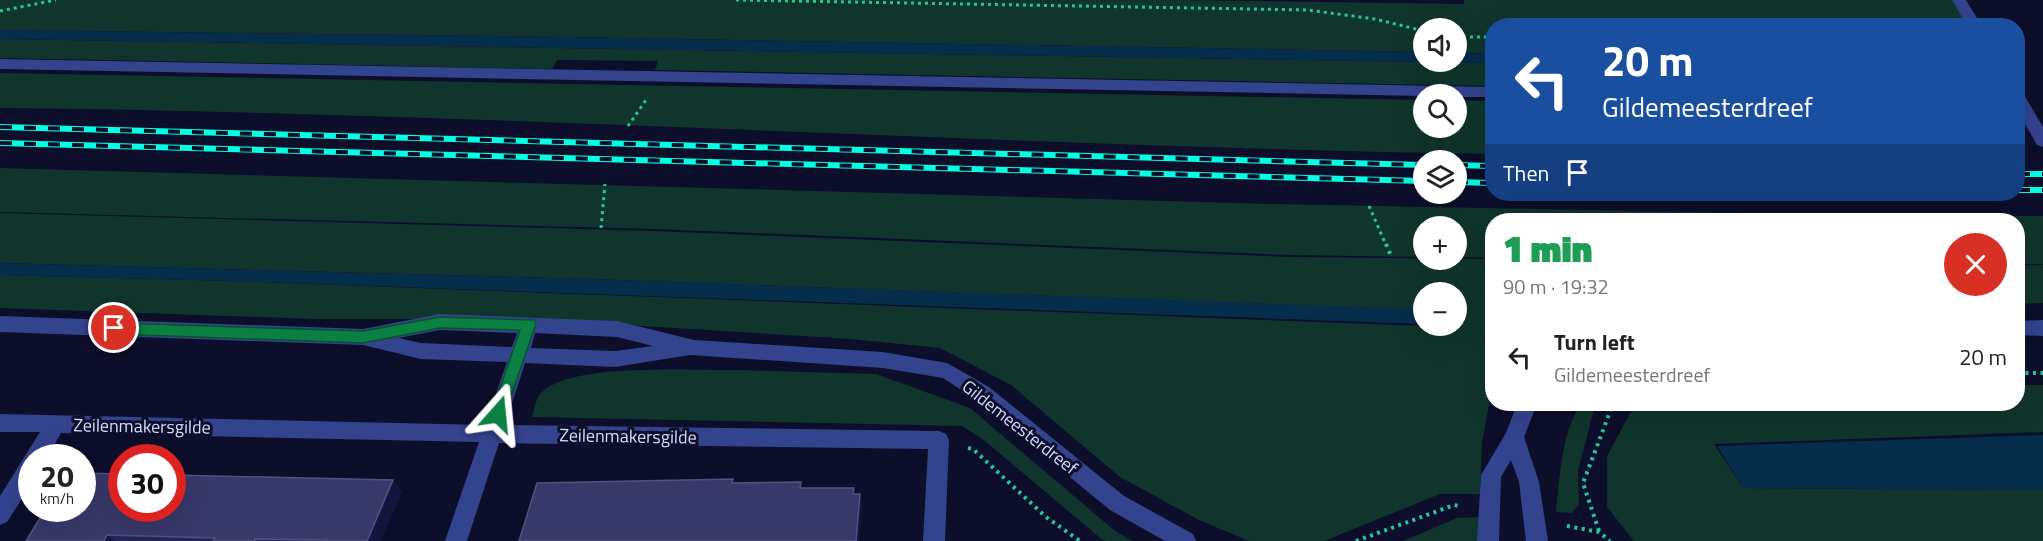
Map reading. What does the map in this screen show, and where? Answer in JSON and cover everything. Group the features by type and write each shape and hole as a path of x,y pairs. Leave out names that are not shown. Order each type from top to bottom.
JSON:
{"street":[{"path":"1959,0 1970,18"},
{"path":"0,64 1485,92"},
{"path":"2025,111 2043,141"},
{"name":"Gildemeesterdreef","path":"363,337 440,322 617,328 694,348 883,360 947,371 982,393 1117,503 1185,541"},
{"name":"Gildemeesterdreef","path":"0,324 363,337 421,351 615,359 694,348"},
{"path":"456,541 529,324"},
{"path":"2025,328 2043,328"},
{"path":"1488,541 1491,475 1514,437 1524,411"},
{"name":"Zeilenmakersgilde","path":"0,423 492,434 939,440"},
{"path":"44,444 56,424"},
{"path":"1514,437 1529,482 1537,541"},
{"path":"934,541 939,440"},
{"path":"0,515 18,486"}],"path":[{"path":"0,11 56,0"},
{"path":"736,0 1308,10 1375,19 1413,28"},
{"path":"1467,37 1485,37"},
{"path":"628,126 651,93"},
{"path":"602,228 605,184"},
{"path":"1369,206 1391,256"},
{"path":"2025,373 2043,373"},
{"path":"1610,411 1583,483 1599,532 1610,541"},
{"path":"939,440 973,449 1046,517 1080,541"}],"green space":[{"path":"0,0 1174,0 1464,4 1464,0 1952,0 1964,18 1485,18 1485,54 1467,53 1467,18 1413,18 1413,52 0,30"},
{"path":"0,39 1413,62 1413,72 1467,72 1467,63 1485,63 1485,86 655,70 658,61 557,60 552,69 0,58"},
{"path":"0,73 1413,100 1413,138 1467,138 1467,100 1485,101 1485,154 1467,153 1467,150 1413,150 1413,152 1306,150 187,111 0,108"},
{"path":"0,168 1272,204 1744,213 1485,213 1485,258 1467,257 1467,216 1413,216 1413,257 1290,255 656,229 0,212"},
{"path":"0,213 655,231 1290,257 1413,258 1413,270 1467,270 1467,259 1485,259 1485,411 1488,411 1482,442 1480,494 1440,494 1324,541 1249,541 1199,520 1120,477 1011,385 940,348 851,339 530,319 315,319 0,308 0,275 233,281 1413,326 1413,336 1467,336 1467,282 1413,282 1413,310 591,279 0,263"},
{"path":"2025,216 2043,216 2043,264 2025,264"},
{"path":"2043,265 2043,303 2025,304 2025,266"},
{"path":"635,370 876,374 970,408 1114,530 1132,541 1105,541 1099,537 985,441 962,426 532,417 542,392 558,382 580,376"},
{"path":"2025,385 2043,385 2043,432 1714,444 1743,488 2043,490 2043,541 1634,541 1607,507 1607,456 1631,411 2025,411"},
{"path":"1577,411 1593,411 1578,471 1579,504 1572,513 1556,512 1566,440"},
{"path":"1484,517 1481,541 1403,541 1457,518"}],"water":[{"path":"0,30 568,37 1413,52 1413,62 0,39"},
{"path":"1467,53 1485,54 1485,63 1467,63"},
{"path":"0,263 591,279 1413,309 1413,324 233,281 0,275"},
{"path":"2043,435 2043,490 1743,488 1717,446"}],"building":[{"path":"96,473 108,474 108,522 186,522 186,475 393,480 367,541 255,539 254,541 213,541 215,538 107,535 104,541 26,541 38,522 96,522"},
{"path":"733,479 732,483 801,482 800,488 854,488 853,494 860,494 856,541 519,541 537,483"}],"railway":[{"path":"0,127 1413,165"},
{"path":"0,143 1413,181"},
{"path":"1467,165 1485,166"},
{"path":"2025,174 2043,174"},
{"path":"1467,182 1485,183"},
{"path":"2025,190 2043,190"}],"route":[{"path":"114,328 363,337 440,322 529,324 498,414"}]}
